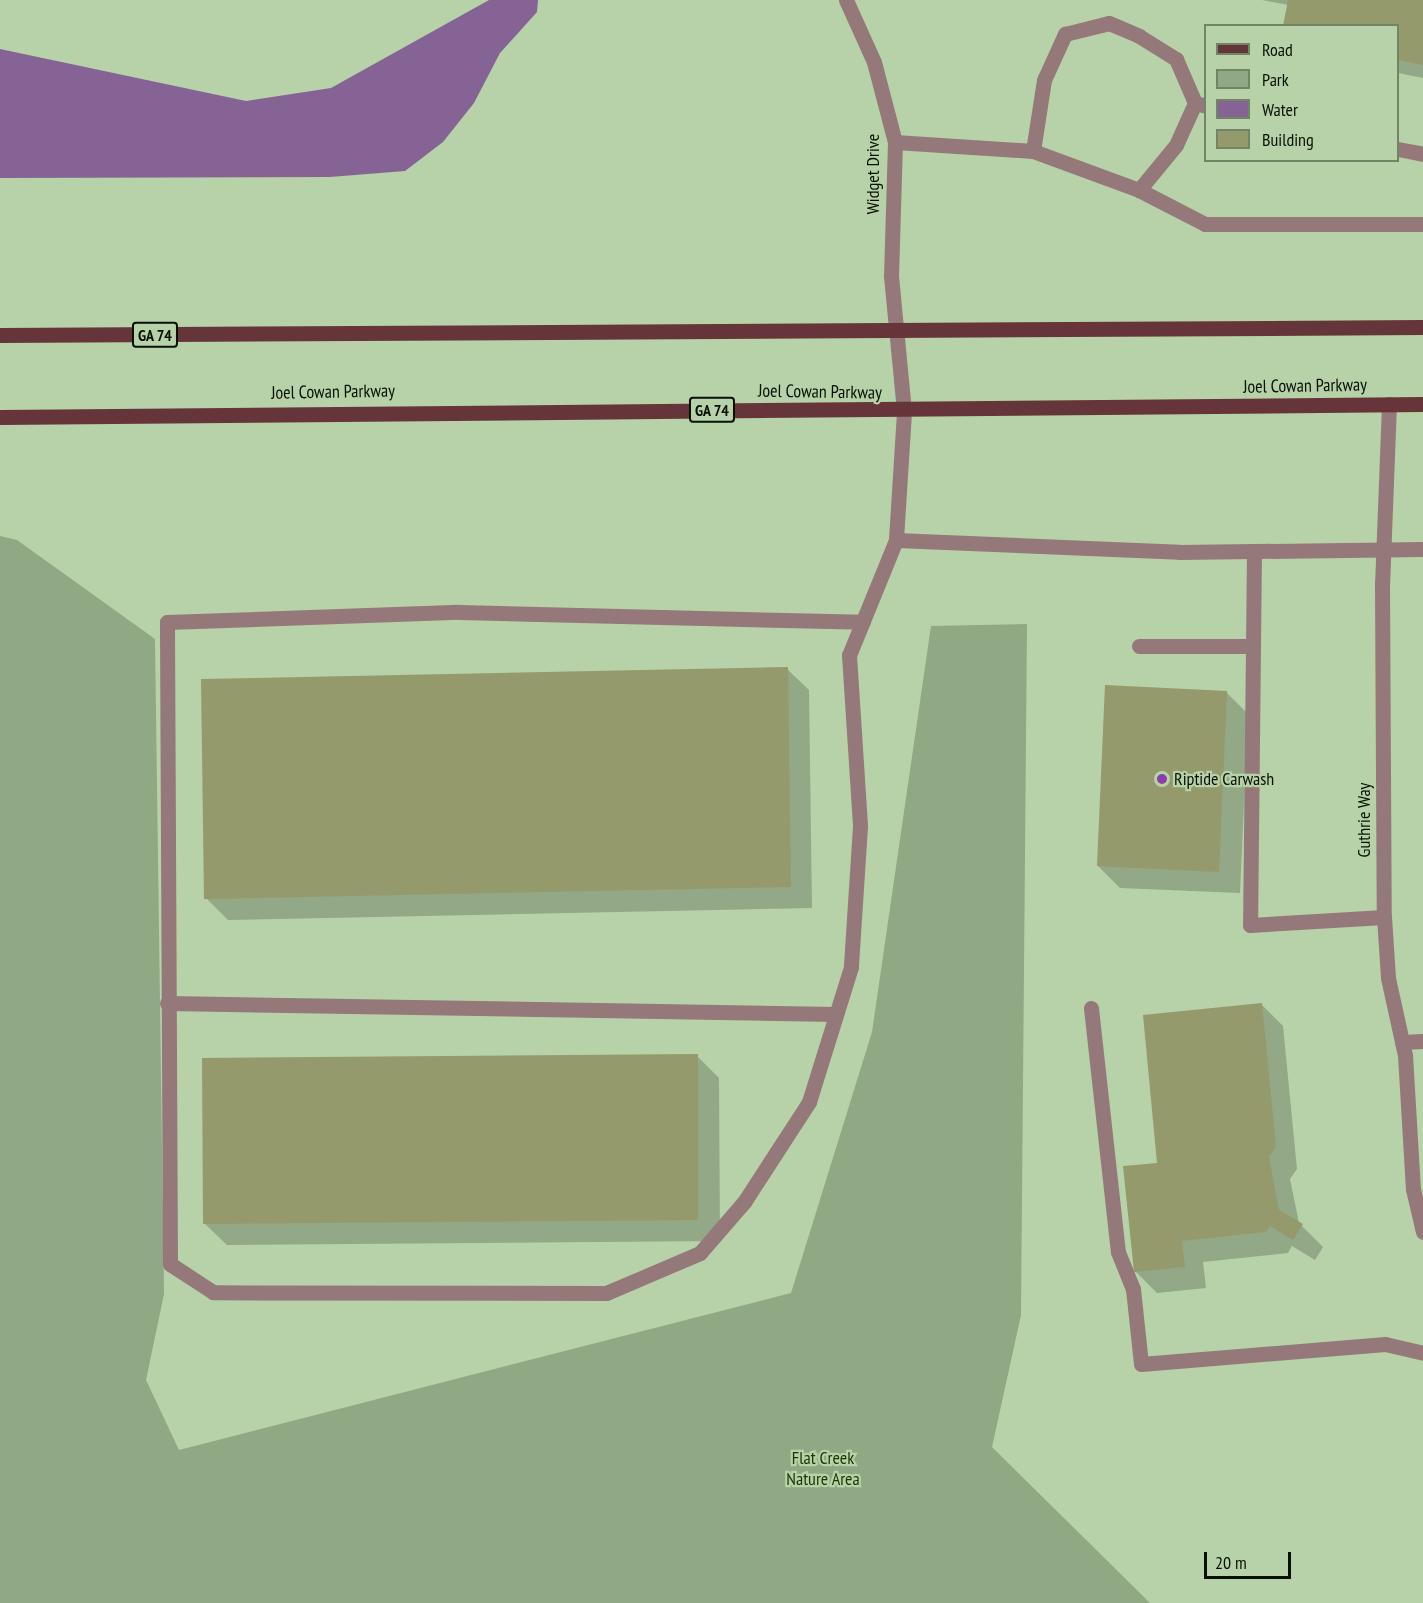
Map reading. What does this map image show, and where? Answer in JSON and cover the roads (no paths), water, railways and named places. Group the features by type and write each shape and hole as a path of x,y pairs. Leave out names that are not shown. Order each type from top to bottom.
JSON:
{"main road":[{"name":"GA 74","path":"0,335 896,333 1423,327"},
{"name":"Joel Cowan Parkway","path":"0,417 559,408 904,412 1423,404"}],"street":[{"name":"Widget Drive","path":"167,1004 170,1264 213,1292 297,1295 606,1293 700,1253 744,1202 809,1102 851,966 860,826 849,654 896,540 904,412 892,284 895,141 874,62 846,0"},
{"path":"1033,151 1044,80 1065,34 1109,23 1138,36 1176,59 1200,105 1176,145 1139,190"},
{"path":"895,141 1033,151 1139,190 1205,224 1423,224"},
{"path":"1399,149 1423,154"},
{"name":"Guthrie Way","path":"1389,404 1383,548 1384,917 1388,978 1402,1042 1413,1189 1423,1232"},
{"path":"896,540 1254,551 1423,549"},
{"path":"1254,551 1251,646 1250,925 1384,917"},
{"path":"836,1014 167,1004 167,622 459,612 863,622"},
{"path":"1139,646 1251,646"},
{"path":"1091,1008 1118,1252 1133,1289 1141,1364 1384,1344 1423,1353"},
{"path":"1402,1042 1423,1041"}],"water":[{"path":"489,0 538,0 537,12 500,53 474,103 443,142 405,171 330,177 0,178 0,49 246,101 331,88"}],"place":[{"name":"Riptide Carwash","path":"1162,779"}],"park label":[{"name":"Flat Creek Nature Area","path":"823,1469"}]}
